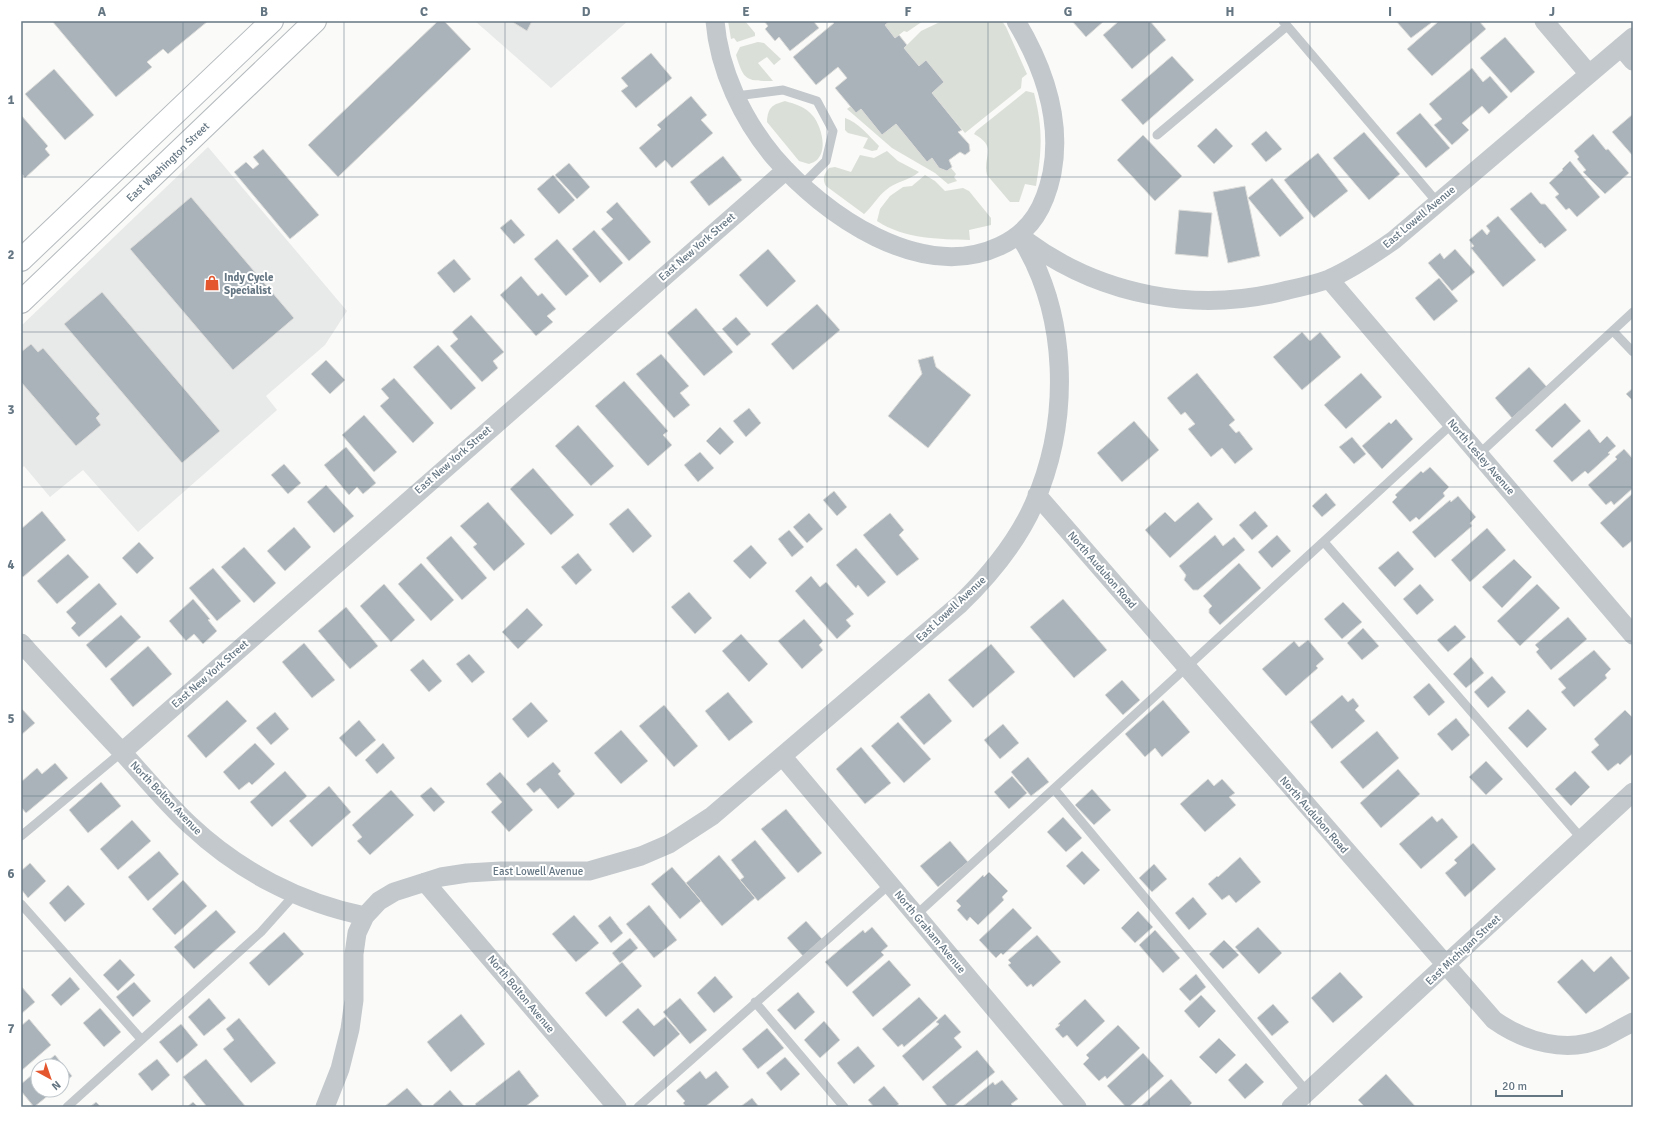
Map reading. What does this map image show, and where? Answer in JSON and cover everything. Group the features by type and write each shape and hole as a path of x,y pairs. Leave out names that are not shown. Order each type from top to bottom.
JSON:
{"main road":[{"path":"21,260 272,21"},
{"name":"East Washington Street","path":"21,302 315,21"}],"street":[{"path":"715,21 720,52 736,96 759,138 786,170 832,211 859,228 895,244 924,253 946,256 976,255 989,251 1019,235 1033,221 1042,204 1051,179 1055,148 1053,117 1049,97 1036,61 1016,21"},
{"path":"1544,21 1589,74"},
{"name":"East Lowell Avenue","path":"1019,235 1054,259 1090,278 1124,290 1157,297 1189,301 1235,301 1279,293 1329,279 1386,246 1589,74 1629,48"},
{"name":"East New York Street","path":"122,752 786,170"},
{"name":"East Lowell Avenue","path":"365,916 372,908 390,894 441,877 476,872 589,871 641,856 669,844 704,823 783,757 975,589 1007,549 1029,514 1050,456 1057,416 1059,386 1058,356 1054,326 1044,283 1035,262 1019,235"},
{"name":"North Lesley Avenue","path":"1329,279 1633,635"},
{"name":"North Audubon Road","path":"1037,495 1445,966 1494,1020 1511,1032 1530,1040 1562,1046 1604,1038 1633,1022"},
{"name":"North Bolton Avenue","path":"21,643 181,816 215,847 267,881 295,894 325,906 365,916"},
{"name":"North Graham Avenue","path":"783,757 1077,1107"},
{"name":"East Michigan Street","path":"1291,1107 1633,792"},
{"name":"North Bolton Avenue","path":"425,882 618,1107"},
{"path":"325,1107 340,1069 348,1036 354,1000 355,941 365,916"}],"lane":[{"path":"1157,135 1285,23 1437,202"},
{"path":"736,96 783,90 817,101 833,131 826,161 802,185"},
{"path":"1479,454 1633,312"},
{"path":"1613,331 1633,352"},
{"path":"916,915 1055,790 1452,424"},
{"path":"1324,542 1582,839"},
{"path":"21,836 122,752"},
{"path":"1055,790 1307,1092"},
{"path":"638,1107 890,884"},
{"path":"67,1107 261,932 295,894"},
{"path":"21,904 141,1039"},
{"path":"756,1002 844,1107"}],"shaded area":[{"path":"475,21 628,21 551,88"},
{"path":"728,21 745,21 755,33 755,36 737,42 734,38 731,39"},
{"path":"890,21 923,21 907,32 904,31 895,38 885,25"},
{"path":"942,21 1002,21 1027,74 1022,78 1021,88 965,133 932,93 944,82 926,60 919,66 904,48 921,31"},
{"path":"758,42 764,43 781,59 774,65 767,57 758,63 773,81 752,80 747,78 741,70 736,55 740,47"},
{"path":"1026,91 1034,93 1039,117 1041,139 1038,173 1036,186 1025,184 1019,202 1010,202 987,175 986,163 988,148 982,139 974,134"},
{"path":"785,101 807,110 819,126 823,144 820,155 814,162 809,164 799,161 767,122 768,113 772,107"},
{"path":"851,106 856,113 861,109 882,135 896,124 927,162 932,158 939,168 947,171 951,168 956,174 954,177 957,181 948,184 935,173 892,148 847,109"},
{"path":"845,118 859,126 879,146 877,150 872,151 863,148 868,138 848,133 845,130"},
{"path":"208,147 347,311 325,345 266,396 277,410 138,532 83,470 50,497 24,466 21,469 21,326"},
{"path":"887,151 898,161 919,172 883,192 864,214 826,186 824,177 829,168 835,167 851,172 860,155 874,158"},
{"path":"925,175 935,181 945,191 963,188 969,191 991,218 991,225 969,230 970,240 958,240 910,235 887,227 877,221 880,209 890,196 903,187 912,186"}],"building":[{"path":"52,21 208,21 168,54 163,49 147,62 152,67 116,97"},
{"path":"438,21 444,21 471,49 338,177 308,145"},
{"path":"511,21 532,21 527,31"},
{"path":"764,21 815,21 814,22 819,28 790,51 779,37 775,41 765,29 768,26"},
{"path":"832,21 890,21 885,25 895,38 899,35 907,45 904,48 919,66 926,60 944,82 932,93 962,130 958,132 969,144 970,151 965,155 960,152 949,160 952,167 947,171 939,168 932,158 927,162 896,124 882,135 861,109 856,113 835,88 847,78 838,67 816,85 793,57 834,23"},
{"path":"1072,21 1104,21 1086,37"},
{"path":"1119,21 1150,21 1166,40 1132,69 1103,35"},
{"path":"1396,21 1431,21 1431,23 1411,38"},
{"path":"1439,21 1479,21 1486,29 1432,76 1407,49"},
{"path":"1505,37 1535,72 1511,93 1480,58"},
{"path":"651,53 672,78 636,108 621,91 628,86 621,78"},
{"path":"1172,56 1194,80 1143,125 1121,100"},
{"path":"1472,68 1483,82 1490,76 1508,97 1489,114 1482,106 1462,123 1469,130 1452,145 1434,125 1442,119 1429,104"},
{"path":"54,69 94,115 65,140 25,94"},
{"path":"691,96 707,115 701,120 713,133 672,168 665,160 656,168 639,148 661,129 657,125"},
{"path":"1420,113 1450,148 1426,168 1396,133"},
{"path":"1633,114 1633,156 1612,132"},
{"path":"21,115 48,146 45,149 50,155 25,178 21,173"},
{"path":"1216,128 1233,146 1214,164 1197,146"},
{"path":"1266,131 1282,149 1266,162 1251,144"},
{"path":"1364,132 1400,174 1369,200 1333,158"},
{"path":"1593,134 1606,150 1608,149 1629,173 1605,194 1583,172 1586,170 1577,159 1579,157 1574,151"},
{"path":"1143,135 1182,176 1155,201 1117,160"},
{"path":"263,149 319,215 290,239 234,172 246,162 253,169 259,164 253,157"},
{"path":"1318,153 1348,191 1314,218 1284,180"},
{"path":"723,156 742,180 709,206 690,182"},
{"path":"1570,161 1600,197 1577,217 1569,208 1566,210 1555,197 1559,194 1549,183"},
{"path":"569,163 590,187 577,199 555,175"},
{"path":"553,175 575,200 559,214 537,189"},
{"path":"1272,178 1304,218 1280,237 1248,198"},
{"path":"1245,186 1260,256 1228,263 1213,192"},
{"path":"1531,192 1541,204 1545,204 1567,230 1545,248 1510,209"},
{"name":"Indy Cycle Specialist","path":"191,197 294,318 233,370 130,249"},
{"path":"617,202 651,242 629,261 601,229 613,219 606,212"},
{"path":"1179,210 1212,213 1208,257 1175,254"},
{"path":"1498,216 1536,260 1503,287 1471,248 1474,246 1469,240 1482,229 1487,235 1490,231 1486,226"},
{"path":"511,219 525,235 514,244 500,228"},
{"path":"594,230 623,263 600,283 572,249"},
{"path":"557,239 589,276 566,296 534,259"},
{"path":"768,249 796,281 767,307 739,275"},
{"path":"1455,249 1475,272 1452,291 1428,263 1440,253 1444,259"},
{"path":"454,259 471,279 454,293 437,273"},
{"path":"521,276 538,296 542,293 556,309 547,316 553,322 536,336 500,295"},
{"path":"1439,278 1458,301 1434,321 1415,298"},
{"path":"102,292 220,431 182,463 64,324"},
{"path":"817,304 840,330 793,370 771,344"},
{"path":"696,308 733,352 704,376 667,333"},
{"path":"471,315 504,352 493,361 498,368 482,382 450,346 458,339 452,332"},
{"path":"736,317 751,334 737,346 722,329"},
{"path":"1302,332 1310,341 1320,332 1341,357 1302,390 1273,357"},
{"path":"31,344 38,352 43,348 100,414 96,418 101,425 76,446 21,382 21,352"},
{"path":"438,345 476,388 451,410 413,367"},
{"path":"661,354 689,386 680,393 690,405 674,418 636,374"},
{"path":"933,356 936,367 971,395 928,448 888,416 922,374 918,360"},
{"path":"326,360 345,380 330,394 311,374"},
{"path":"1529,367 1547,387 1512,418 1495,398"},
{"path":"1197,373 1235,420 1229,425 1236,433 1239,431 1253,449 1235,464 1222,448 1211,457 1188,429 1195,424 1185,412 1181,415 1167,398"},
{"path":"1361,373 1382,397 1346,429 1324,405"},
{"path":"394,378 434,423 413,443 380,406 389,398 381,389"},
{"path":"624,381 668,431 663,435 672,445 648,466 595,406"},
{"path":"1633,388 1633,401 1626,394"},
{"path":"1565,403 1581,421 1552,448 1535,430"},
{"path":"749,408 761,423 746,437 733,421"},
{"path":"364,415 397,452 374,472 342,435"},
{"path":"1396,419 1413,439 1382,469 1362,446 1389,422 1391,424"},
{"path":"1134,421 1159,450 1122,482 1097,453"},
{"path":"578,425 614,466 591,486 555,446"},
{"path":"720,427 734,442 720,455 706,441"},
{"path":"1589,429 1600,443 1607,436 1616,446 1608,453 1610,454 1588,474 1585,471 1572,482 1553,461"},
{"path":"1352,437 1366,454 1354,464 1339,447"},
{"path":"346,447 376,483 363,494 357,487 349,495 324,465"},
{"path":"1624,449 1633,459 1633,488 1614,505 1611,501 1606,505 1588,485 1617,459 1615,457"},
{"path":"700,452 714,468 698,482 684,465"},
{"path":"284,464 301,483 288,494 271,475"},
{"path":"1430,467 1449,487 1443,493 1445,496 1419,520 1416,517 1410,522 1392,502 1397,497 1395,495 1421,471 1423,473"},
{"path":"533,468 574,515 551,535 510,489"},
{"path":"326,485 354,516 334,533 307,502"},
{"path":"834,491 847,507 837,516 823,500"},
{"path":"1326,493 1336,505 1322,517 1312,506"},
{"path":"1633,493 1633,540 1623,548 1600,523"},
{"path":"1458,496 1476,517 1470,523 1472,526 1435,558 1412,532 1450,500 1451,502"},
{"path":"488,502 525,544 494,571 473,547 477,544 460,526"},
{"path":"1198,502 1213,519 1170,558 1145,530 1165,512 1175,522"},
{"path":"628,508 652,536 633,553 609,524"},
{"path":"42,511 66,540 23,577 21,575 21,529"},
{"path":"1255,511 1268,526 1252,540 1239,525"},
{"path":"809,513 823,529 807,543 793,527"},
{"path":"890,513 904,530 899,535 919,559 897,576 863,535"},
{"path":"294,527 311,547 285,571 267,551"},
{"path":"1487,528 1506,550 1470,582 1451,560"},
{"path":"789,530 804,547 792,557 778,539"},
{"path":"1215,535 1223,546 1234,537 1245,550 1198,590 1193,590 1184,580 1186,575 1179,566"},
{"path":"1277,535 1291,551 1272,568 1258,552"},
{"path":"451,536 487,578 462,600 426,558"},
{"path":"139,542 154,558 137,574 122,558"},
{"path":"751,545 767,563 750,579 733,561"},
{"path":"244,547 276,583 254,603 221,567"},
{"path":"856,548 886,582 868,597 858,585 856,588 836,565"},
{"path":"1398,551 1414,569 1395,587 1378,568"},
{"path":"578,553 592,570 576,585 561,567"},
{"path":"68,554 89,577 57,604 37,581"},
{"path":"1514,559 1532,577 1502,608 1482,587"},
{"path":"421,563 454,600 431,621 398,584"},
{"path":"1239,563 1261,588 1220,625 1209,613 1209,609 1212,606 1203,596"},
{"path":"213,568 241,601 217,621 189,588"},
{"path":"811,576 820,587 826,582 854,614 846,620 851,626 837,639 795,591"},
{"path":"99,583 117,604 79,637 71,628 76,623 66,612"},
{"path":"384,584 415,620 391,642 360,606"},
{"path":"1420,584 1434,600 1417,615 1403,599"},
{"path":"1537,584 1560,608 1520,646 1497,621"},
{"path":"689,592 712,618 695,634 671,607"},
{"path":"193,599 210,619 208,620 217,631 203,644 194,634 186,641 169,621"},
{"path":"1063,599 1107,650 1074,678 1030,627"},
{"path":"1343,602 1362,622 1342,639 1324,619"},
{"path":"346,607 378,646 350,669 318,631"},
{"path":"527,608 543,625 518,649 502,632"},
{"path":"121,615 141,637 106,668 86,645"},
{"path":"1568,617 1587,639 1551,670 1536,652 1539,649 1535,645"},
{"path":"804,619 823,641 819,645 823,650 802,669 778,641"},
{"path":"1455,625 1466,637 1448,652 1437,640"},
{"path":"1363,628 1379,646 1362,660 1347,643"},
{"path":"741,634 768,664 749,682 722,651"},
{"path":"1308,640 1324,659 1316,666 1318,668 1286,696 1262,669 1294,641 1299,647"},
{"path":"304,643 335,680 312,698 282,662"},
{"path":"991,644 1015,672 973,708 948,680"},
{"path":"148,646 172,674 133,707 110,679"},
{"path":"1594,650 1611,669 1605,675 1607,678 1574,707 1561,692 1566,688 1558,679"},
{"path":"469,654 485,672 472,683 456,664"},
{"path":"1471,657 1484,673 1466,688 1453,674"},
{"path":"423,659 442,681 429,692 410,670"},
{"path":"1492,676 1506,692 1488,708 1474,692"},
{"path":"1122,680 1140,700 1123,715 1105,695"},
{"path":"1429,683 1445,702 1429,716 1413,697"},
{"path":"728,692 753,722 729,741 705,711"},
{"path":"929,693 952,721 924,745 900,717"},
{"path":"1342,695 1348,702 1353,698 1359,706 1355,710 1365,721 1332,749 1310,722"},
{"path":"227,700 247,721 206,758 187,736"},
{"path":"1163,700 1190,732 1162,757 1155,748 1145,757 1125,734"},
{"path":"531,702 548,721 528,738 512,719"},
{"path":"664,705 698,746 674,767 639,726"},
{"path":"21,708 35,723 21,735"},
{"path":"1528,709 1547,729 1527,748 1508,728"},
{"path":"1625,710 1633,718 1633,753 1620,765 1618,763 1608,771 1591,752 1599,745 1594,739"},
{"path":"275,712 289,729 271,745 256,728"},
{"path":"1456,718 1470,735 1452,751 1437,734"},
{"path":"359,720 376,740 356,757 339,738"},
{"path":"898,722 931,759 904,783 871,746"},
{"path":"1003,724 1019,743 1000,759 984,740"},
{"path":"621,730 648,761 621,784 594,753"},
{"path":"1377,731 1399,758 1363,789 1340,762"},
{"path":"255,743 275,764 252,785 249,782 239,790 223,772"},
{"path":"383,743 395,758 377,774 365,760"},
{"path":"861,747 891,783 865,804 836,769"},
{"path":"1028,757 1049,782 1031,796 1011,772"},
{"path":"1486,761 1503,779 1486,795 1469,777"},
{"path":"553,762 561,771 558,774 575,794 558,809 540,788 534,793 526,784"},
{"path":"55,763 68,778 26,813 21,807 21,782 37,768 42,774"},
{"path":"1398,769 1420,794 1381,828 1360,803"},
{"path":"285,771 307,796 272,827 250,802"},
{"path":"1575,771 1590,787 1571,806 1555,789"},
{"path":"500,772 533,810 509,832 491,812 502,802 486,784"},
{"path":"1012,776 1027,793 1009,809 994,792"},
{"path":"1208,779 1214,786 1222,779 1235,793 1229,797 1236,805 1205,832 1180,804"},
{"path":"101,782 121,806 88,833 69,810"},
{"path":"329,786 351,812 312,847 289,821"},
{"path":"431,787 445,802 434,812 420,796"},
{"path":"1092,789 1111,810 1094,825 1075,805"},
{"path":"391,790 414,815 370,855 357,841 362,837 352,825"},
{"path":"786,809 822,853 798,873 761,829"},
{"path":"1432,816 1437,822 1442,818 1458,837 1421,869 1399,844"},
{"path":"1063,817 1082,838 1066,852 1047,832"},
{"path":"132,820 151,841 118,870 100,849"},
{"path":"755,840 786,878 758,901 740,880 744,877 731,860"},
{"path":"950,841 968,862 938,887 920,866"},
{"path":"1473,843 1496,869 1465,897 1445,873 1457,863 1454,860"},
{"path":"159,851 179,874 148,901 128,877"},
{"path":"1082,851 1100,870 1084,885 1066,866"},
{"path":"719,855 755,898 722,926 686,883"},
{"path":"1240,857 1261,882 1236,903 1229,895 1222,900 1208,884"},
{"path":"30,863 46,881 28,898 21,889 21,871"},
{"path":"1154,864 1167,879 1152,892 1139,878"},
{"path":"672,867 701,901 680,919 651,884"},
{"path":"989,872 1008,891 1002,897 1004,900 978,925 970,917 967,921 957,910 961,906 956,901 983,875 984,877"},
{"path":"183,880 207,906 175,935 152,909"},
{"path":"68,885 85,904 65,922 49,903"},
{"path":"1193,897 1207,914 1189,930 1175,913"},
{"path":"649,905 677,940 654,958 626,924"},
{"path":"1013,908 1032,928 1003,955 1001,953 996,958 979,940"},
{"path":"216,910 236,932 194,969 174,947"},
{"path":"1138,911 1153,927 1135,943 1121,928"},
{"path":"574,915 599,943 576,962 552,934"},
{"path":"610,916 623,933 611,943 598,926"},
{"path":"806,921 822,939 803,956 787,938"},
{"path":"872,927 888,946 881,952 884,955 847,987 825,962 863,930 865,933"},
{"path":"1258,927 1282,953 1259,974 1235,947"},
{"path":"1155,930 1180,958 1163,973 1139,945"},
{"path":"284,932 304,954 269,986 249,963"},
{"path":"1037,935 1061,962 1033,987 1031,984 1027,987 1008,965 1011,963 1008,960"},
{"path":"630,938 638,948 620,963 612,953"},
{"path":"1224,940 1239,955 1223,969 1209,954"},
{"path":"1611,956 1630,978 1586,1014 1557,982 1582,959 1594,972"},
{"path":"120,959 135,975 118,991 103,975"},
{"path":"889,960 911,985 873,1017 852,992"},
{"path":"622,962 642,986 606,1017 585,993"},
{"path":"1340,972 1363,997 1333,1023 1311,998"},
{"path":"1196,974 1206,987 1190,1001 1179,989"},
{"path":"715,976 733,997 714,1013 697,993"},
{"path":"70,977 80,989 61,1006 51,995"},
{"path":"134,982 151,1001 133,1017 116,997"},
{"path":"21,986 35,1002 21,1014"},
{"path":"798,992 815,1012 795,1030 777,1010"},
{"path":"1201,995 1216,1011 1199,1028 1184,1011"},
{"path":"919,997 938,1018 904,1047 902,1044 898,1047 882,1029"},
{"path":"209,998 226,1018 204,1036 188,1017"},
{"path":"680,998 707,1030 690,1044 663,1012"},
{"path":"1085,999 1105,1021 1077,1047 1067,1035 1063,1038 1055,1029 1060,1025 1058,1024"},
{"path":"1273,1004 1289,1022 1272,1036 1257,1018"},
{"path":"100,1008 121,1032 104,1047 83,1023"},
{"path":"638,1008 654,1026 665,1017 680,1034 654,1057 622,1022"},
{"path":"461,1014 485,1044 451,1072 427,1042"},
{"path":"945,1014 961,1032 954,1038 962,1047 923,1081 902,1056 939,1024 936,1022"},
{"path":"239,1018 276,1063 251,1083 223,1049 234,1040 226,1029"},
{"path":"29,1019 51,1045 36,1058 30,1058 30,1063 21,1071 21,1026"},
{"path":"824,1021 840,1040 820,1058 804,1040"},
{"path":"181,1024 198,1045 177,1063 159,1042"},
{"path":"1118,1025 1140,1048 1107,1079 1105,1076 1099,1081 1083,1064 1089,1058 1086,1055"},
{"path":"767,1028 784,1048 758,1069 742,1049"},
{"path":"1219,1038 1236,1055 1216,1074 1199,1057"},
{"path":"858,1046 875,1066 854,1084 837,1063"},
{"path":"977,1050 995,1072 953,1107 948,1107 932,1087"},
{"path":"1143,1053 1164,1076 1129,1107 1126,1107 1107,1086"},
{"path":"785,1057 800,1074 781,1091 766,1073"},
{"path":"157,1059 170,1075 152,1091 138,1074"},
{"path":"206,1059 246,1107 207,1107 183,1077"},
{"path":"1246,1063 1264,1082 1245,1099 1228,1080"},
{"path":"519,1070 539,1096 525,1107 477,1107 475,1104"},
{"path":"700,1071 706,1079 716,1071 729,1087 705,1107 686,1107 683,1103 685,1101 676,1091"},
{"path":"1386,1074 1416,1107 1365,1107 1358,1100"},
{"path":"30,1077 30,1098 45,1098 34,1107 21,1091 21,1084"},
{"path":"1171,1079 1192,1103 1188,1107 1140,1107"},
{"path":"1002,1080 1018,1099 1011,1104 1014,1107 962,1107 993,1082 995,1085"},
{"path":"884,1086 899,1104 895,1107 874,1107 868,1100"},
{"path":"407,1088 424,1107 384,1107"},
{"path":"450,1090 465,1107 435,1107 433,1105"},
{"path":"752,1098 759,1107 740,1107"},
{"path":"96,1102 101,1107 90,1107"},
{"path":"193,1102 198,1107 187,1107"}],"place":[{"name":"Indy Cycle Specialist","path":"212,283"}]}
